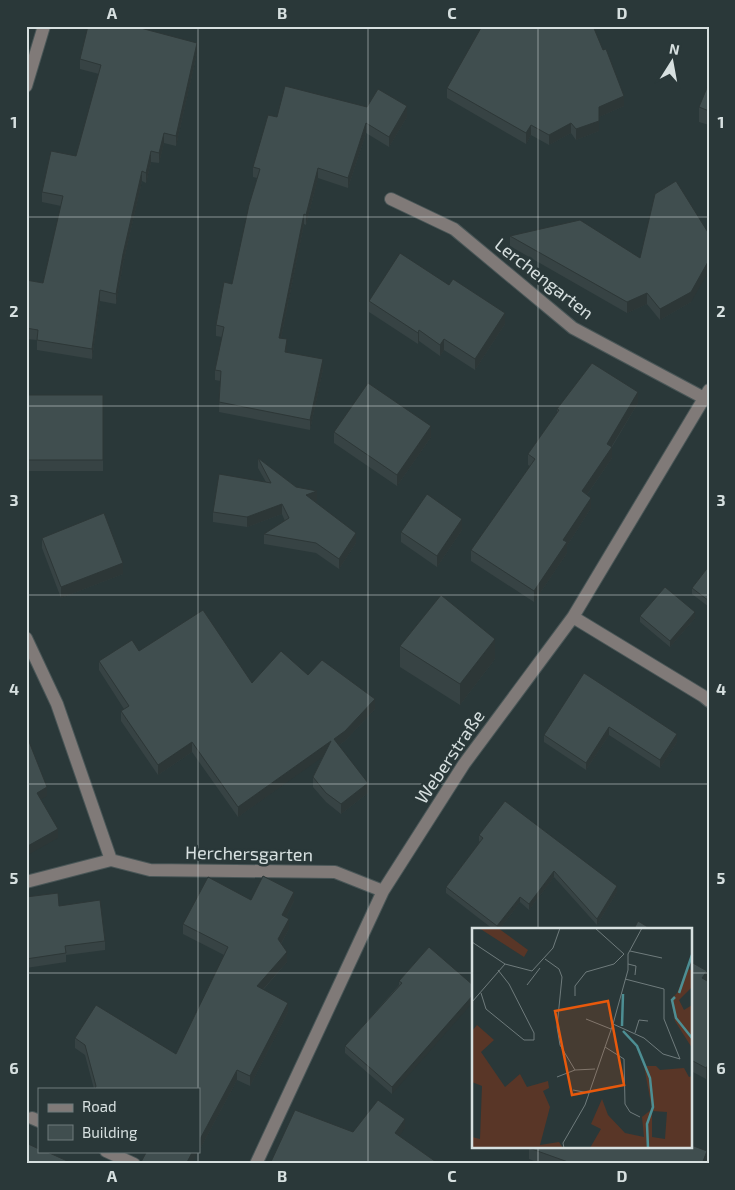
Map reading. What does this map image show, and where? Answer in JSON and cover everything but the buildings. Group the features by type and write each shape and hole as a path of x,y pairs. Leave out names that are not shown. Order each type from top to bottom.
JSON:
{"street":[{"path":"26,86 44,26"},
{"name":"Lerchengarten","path":"391,199 454,229 573,328 706,394"},
{"name":"Weberstraße","path":"256,1164 384,891 464,764 573,616 706,394"},
{"path":"573,616 709,701"},
{"path":"26,638 57,704 111,860"},
{"name":"Herchersgarten","path":"26,882 111,860 150,870 335,872 384,891"},
{"path":"108,1152 134,1164"}]}
